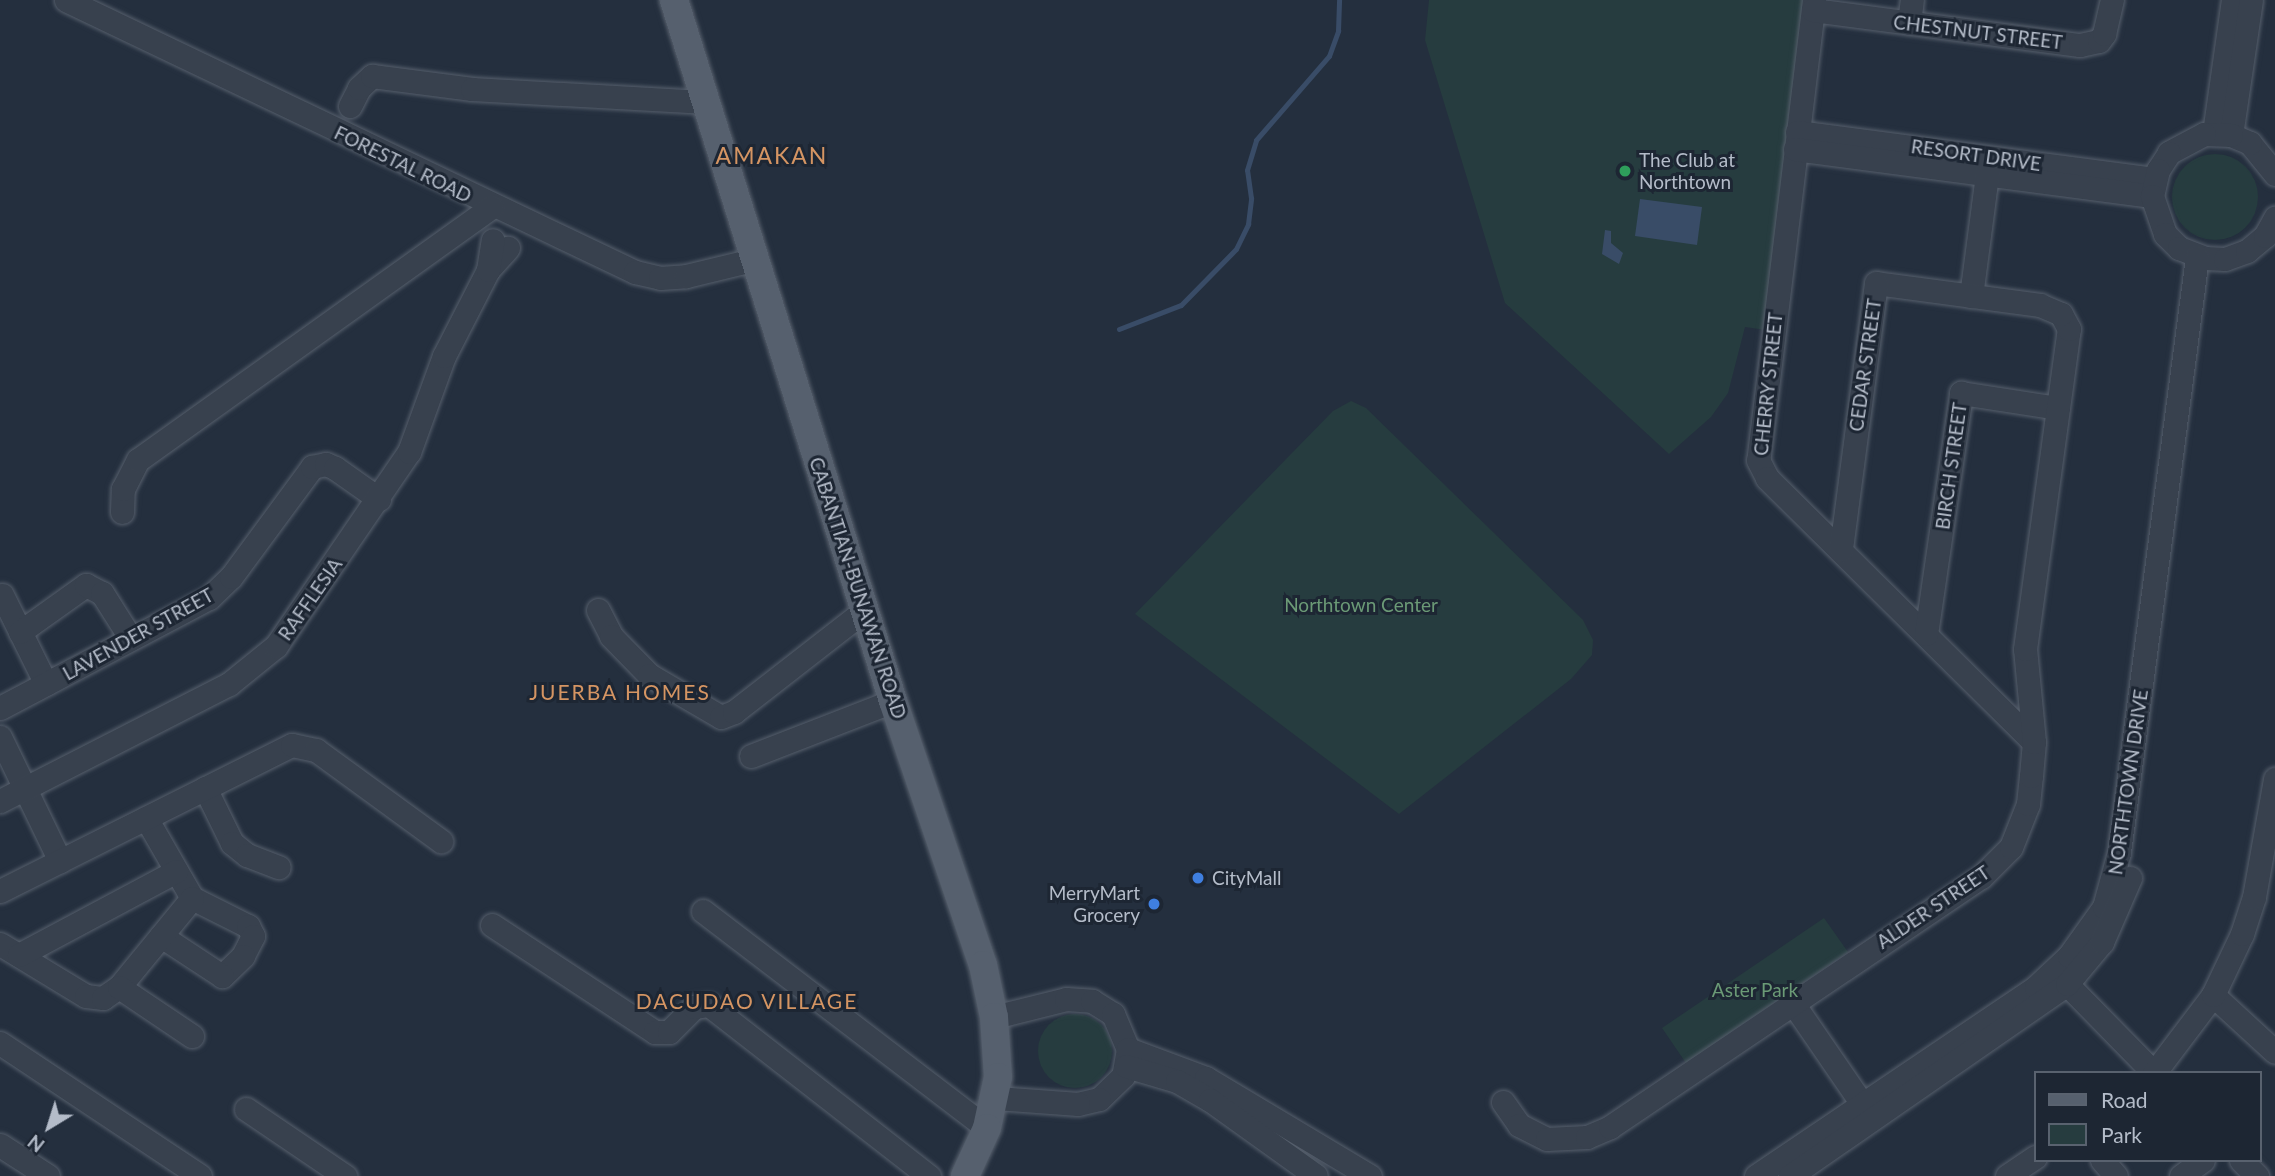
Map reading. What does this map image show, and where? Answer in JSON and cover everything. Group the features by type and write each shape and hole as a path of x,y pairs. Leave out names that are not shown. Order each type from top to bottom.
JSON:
{"main road":[{"name":"CABANTIAN-BUNAWAN ROAD","path":"674,0 707,102 752,260 893,701 972,924 994,1017 996,1098 987,1128 965,1176"}],"street":[{"name":"FORESTAL ROAD","path":"66,0 505,229 660,278 752,260"},
{"name":"CHESTNUT STREET","path":"1814,5 1911,11 2090,44 2104,34 2112,0"},
{"path":"2222,134 2233,0"},
{"path":"2222,134 2251,0"},
{"name":"CHERRY STREET","path":"1814,5 1758,460 1768,478 2034,742"},
{"path":"350,107 359,88 372,76 472,89 707,102"},
{"path":"2275,174 2258,149 2222,134 2176,146 2153,188 2165,234 2205,258 2247,251 2265,236 2275,218"},
{"name":"RESORT DRIVE","path":"1796,140 2153,188"},
{"path":"1972,296 1989,166"},
{"name":"RAFFLESIA","path":"0,801 247,674 292,626 379,499 418,433 444,356 488,270 505,229"},
{"path":"122,512 123,489 138,460 505,229"},
{"name":"NORTHTOWN DRIVE","path":"1756,1176 1867,1112 2060,978 2089,932 2115,872 2205,258"},
{"name":"CEDAR STREET","path":"1841,550 1876,283 2040,304 2062,314"},
{"name":"ALDER STREET","path":"1503,1102 1530,1133 1547,1139 1587,1138 1654,1100 1791,1002 1996,864 2021,828 2034,742 2026,673 2027,628 2069,329 2062,314"},
{"name":"BIRCH STREET","path":"1926,634 1961,393 2058,408"},
{"name":"LAVENDER STREET","path":"0,708 221,588 312,467 326,464 335,468 379,499"},
{"path":"20,632 86,585 102,593 131,639"},
{"path":"2,595 46,684"},
{"path":"598,610 611,636 649,675 721,717 734,712 866,610"},
{"path":"1988,696 2010,687 2026,673"},
{"path":"751,755 893,701"},
{"path":"0,737 60,861"},
{"path":"0,891 285,748 309,746 441,841"},
{"path":"2156,1071 2213,995 2254,897 2275,779"},
{"path":"205,789 232,843 247,855 279,867"},
{"path":"146,818 192,898 252,930 251,943 230,972 217,975 161,936"},
{"path":"9,950 176,871"},
{"path":"9,950 86,996 103,999 119,986 192,898"},
{"path":"703,911 987,1128"},
{"path":"492,925 655,1032 669,1032 694,1007 709,1005 929,1176"},
{"path":"2060,978 2152,1071"},
{"path":"119,986 192,1036"},
{"path":"2213,995 2275,1052"},
{"path":"994,1017 1066,999 1091,1001 1121,1024 1127,1057 1116,1085 1089,1102 996,1098"},
{"path":"1791,1002 1867,1112"},
{"path":"0,1042 200,1176"},
{"path":"1127,1057 1180,1074 1370,1176"},
{"path":"1180,1074 1316,1176"},
{"path":"246,1109 345,1176"},
{"name":"NORTHTOWN DRIVE","path":"1790,1176 1867,1112"},
{"path":"0,1145 48,1176"},
{"path":"2007,1176 2034,1158"},
{"path":"2104,1162 2116,1176"},
{"path":"2181,1176 2200,1162"},
{"path":"2243,1162 2257,1176"}],"green space":[{"name":"The Club at Northtown","path":"1429,0 1805,0 1766,330 1745,327 1728,393 1711,417 1669,454 1505,303 1425,40"},
{"path":"2215,154 2239,161 2251,173 2258,197 2251,221 2239,233 2215,240 2191,233 2179,221 2172,197 2179,173 2191,161"},
{"name":"Northtown Center","path":"1351,401 1366,408 1583,620 1593,640 1592,655 1571,679 1399,814 1135,614 1333,411"},
{"name":"Aster Park","path":"1824,918 1848,952 1686,1063 1662,1028"},
{"path":"1075,1014 1096,1020 1106,1030 1112,1051 1106,1072 1096,1082 1075,1088 1054,1082 1044,1072 1038,1051 1044,1030 1054,1020"}],"water":[{"path":"1640,199 1702,207 1697,245 1635,236"},
{"path":"1605,230 1611,231 1611,243 1623,253 1619,264 1602,254"}],"waterway":[{"path":"1119,329 1181,305 1236,249 1248,224 1251,198 1247,170 1256,140 1329,56 1338,31 1339,0"}],"place":[{"name":"The Club at Northtown","path":"1625,171"},
{"name":"CityMall","path":"1198,878"},
{"name":"MerryMart Grocery","path":"1154,904"}],"district":[{"name":"AMAKAN","path":"772,155"},
{"name":"JUERBA HOMES","path":"620,692"},
{"name":"DACUDAO VILLAGE","path":"747,1001"}]}
